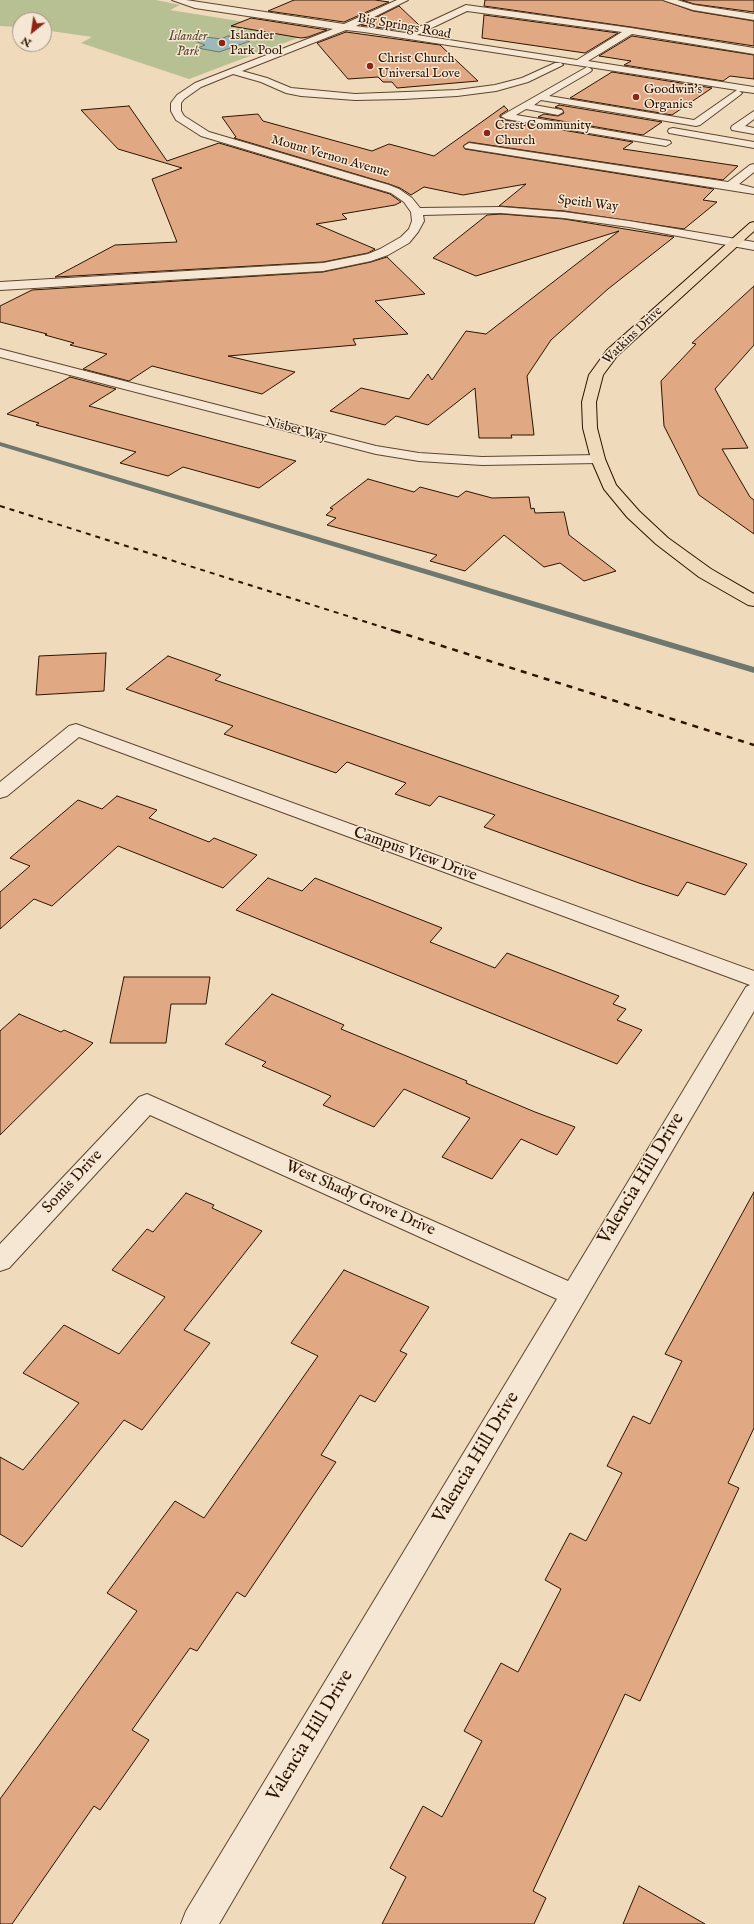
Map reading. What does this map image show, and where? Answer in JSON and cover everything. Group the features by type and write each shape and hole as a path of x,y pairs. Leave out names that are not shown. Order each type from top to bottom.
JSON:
{"main road":[{"name":"Watkins Drive","path":"754,225 733,242 612,353 596,375 589,402 590,428 598,459 609,486 633,514 662,541 705,572 754,601"}],"street":[{"path":"176,0 195,5 343,28"},
{"name":"Mount Vernon Avenue","path":"399,0 343,28 198,85 180,97 176,103 176,111 180,118 205,134 385,187 408,200 417,212"},
{"path":"667,0 693,7 754,17"},
{"path":"407,36 462,9 470,8 754,51"},
{"name":"Big Springs Road","path":"343,28 364,29 754,90"},
{"name":"Big Springs Road","path":"343,28 354,33 754,96"},
{"path":"578,63 631,32"},
{"path":"232,71 264,80 289,91 355,97 457,93 496,88 525,80 558,65"},
{"path":"587,70 506,116 669,144 681,133 737,93"},
{"path":"540,97 696,123"},
{"path":"524,106 571,114"},
{"path":"754,114 736,128 754,131"},
{"path":"665,130 754,145"},
{"path":"469,146 754,190"},
{"path":"730,186 754,167"},
{"name":"Speith Way","path":"417,212 471,210 544,213 629,224 754,246"},
{"path":"0,286 323,267 371,257 397,245 414,230 418,221 417,212"},
{"name":"Nisbet Way","path":"0,353 383,451 419,457 482,461 598,459"},
{"name":"Campus View Drive","path":"0,792 76,730 754,979"},
{"name":"Valencia Hill Drive","path":"199,1924 754,992"},
{"name":"West Shady Grove Drive","path":"147,1103 574,1295"},
{"name":"Somis Drive","path":"0,1261 147,1103"}],"green space":[{"name":"Islander Park","path":"0,0 156,0 180,5 170,10 307,32 308,34 189,79 81,43 92,37 52,31 52,12 12,12 12,27 0,26"}],"water":[{"name":"Islander Park Pool","path":"228,36 250,41 219,52 198,48 205,45 195,41 206,37 221,39"}],"building":[{"path":"294,0 375,0 389,2 344,22 268,11"},
{"path":"485,0 662,0 693,11 754,21 754,46 484,6"},
{"path":"682,0 754,0 754,12 694,4"},
{"path":"399,6 419,25 406,31 361,25"},
{"path":"484,15 618,33 585,53 482,38"},
{"path":"251,18 327,30 301,38 231,26"},
{"path":"346,32 440,45 478,81 397,88 392,82 383,82 378,77 348,79 317,43"},
{"path":"632,36 754,55 754,79 730,76 723,81 624,65 631,61 599,56"},
{"path":"612,72 712,88 672,115 570,98"},
{"path":"559,105 662,122 643,135 538,117 544,114 558,116 564,113 562,109 555,107"},
{"path":"129,106 167,161 219,143 390,194 401,202 395,205 342,214 347,219 316,224 375,249 368,253 323,262 55,277 115,245 177,242 152,179 182,168 118,149 81,110"},
{"path":"504,106 508,110 500,115 500,117 506,120 522,123 524,126 527,124 633,142 623,149 738,166 723,180 469,142 463,146 465,149 714,189 703,200 717,202 684,229 564,211 499,206 526,184 463,195 424,187 411,195 400,188 389,184 234,138 236,137 222,117 258,114 263,121 372,151 389,144 434,156"},
{"path":"501,214 564,219 674,237 608,289 551,340 527,376 534,435 511,435 512,438 479,438 475,388 428,425 396,416 385,425 330,411 361,388 409,399 428,374 432,380 466,331 486,334 619,231 476,276 433,258 487,215"},
{"path":"387,257 425,294 375,301 408,334 353,339 356,345 228,356 295,372 262,394 152,366 129,381 83,369 107,354 70,345 74,343 45,335 47,334 0,322 0,306 32,290 323,272 371,262"},
{"path":"754,286 754,345 715,389 748,448 722,449 750,497 754,500 754,534 699,495 664,426 661,381 696,344 692,343"},
{"path":"70,377 116,389 89,406 296,461 259,488 183,467 168,476 120,463 136,452 36,425 39,423 7,414"},
{"path":"368,479 414,492 420,487 458,497 466,491 492,498 529,497 531,509 534,508 535,513 564,512 569,535 616,571 584,581 560,563 544,567 504,535 465,571 430,561 437,555 327,525 336,518 326,515 333,509 330,508"},
{"path":"106,653 104,691 36,695 39,656"},
{"path":"168,656 221,675 215,680 747,864 725,895 687,882 678,896 484,827 495,815 439,796 430,806 395,794 406,783 347,762 336,773 224,734 233,726 126,689"},
{"path":"117,796 157,810 149,818 209,842 214,838 257,855 223,888 118,846 52,906 34,899 0,929 0,892 30,866 10,858 78,800 102,809"},
{"path":"268,878 302,891 315,878 442,928 430,942 495,968 507,953 619,996 613,1004 626,1009 617,1020 642,1030 617,1064 236,910"},
{"path":"124,977 210,977 206,1004 171,1004 166,1043 110,1043"},
{"path":"272,994 344,1025 341,1029 467,1081 466,1083 535,1112 575,1127 557,1155 521,1139 492,1179 442,1157 470,1118 404,1089 374,1127 323,1105 331,1096 262,1066 266,1062 225,1044"},
{"path":"19,1014 61,1032 64,1030 93,1043 0,1135 0,1031"},
{"path":"754,1192 754,1428 728,1483 739,1488 640,1701 625,1694 533,1891 546,1898 534,1924 382,1924 406,1877 390,1868 423,1806 442,1817 482,1741 464,1731 501,1663 518,1672 561,1589 545,1580 570,1533 586,1541 622,1473 607,1466 633,1416 650,1424 682,1361 665,1354"},
{"path":"186,1193 214,1205 212,1208 262,1231 184,1330 210,1343 142,1430 124,1420 22,1547 0,1534 0,1457 23,1470 79,1403 23,1373 64,1325 119,1354 165,1297 112,1270 147,1229 153,1232"},
{"path":"344,1270 429,1307 400,1351 407,1354 375,1402 360,1395 321,1455 336,1462 245,1597 237,1592 197,1651 190,1648 132,1730 149,1740 100,1810 94,1806 12,1924 0,1924 0,1799 137,1611 107,1593 175,1501 204,1518 318,1356 291,1343"},
{"path":"639,1886 705,1924 623,1924"}],"waterway":[{"path":"0,444 754,670"}],"railway":[{"path":"0,506 398,632"},
{"path":"395,631 754,745"}],"place":[{"name":"Islander Park Pool","path":"222,43"},
{"name":"Christ Church Universal Love","path":"370,66"},
{"name":"Goodwin's Organics","path":"636,97"},
{"name":"Crest Community Church","path":"487,133"}]}
